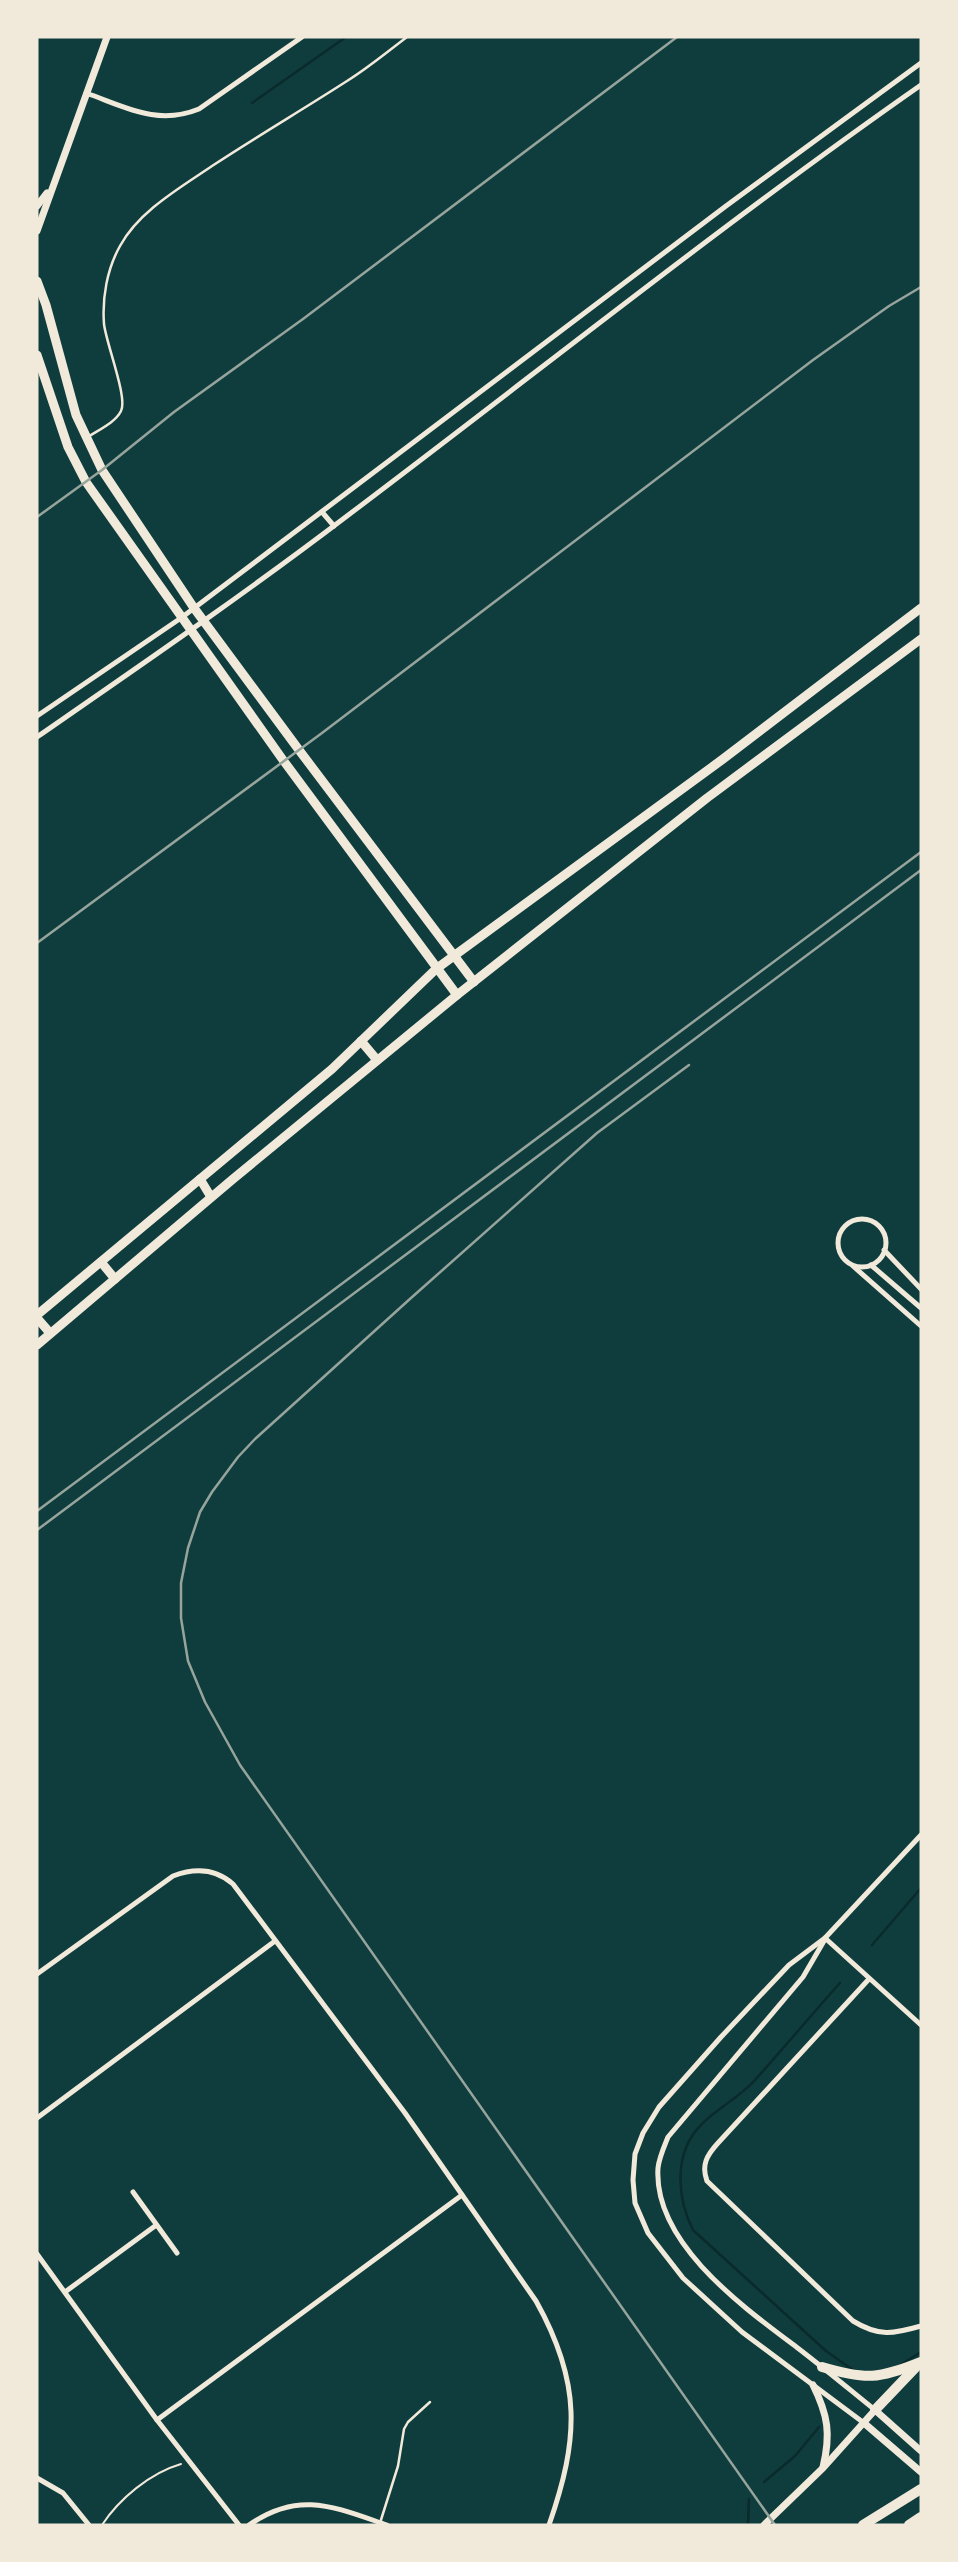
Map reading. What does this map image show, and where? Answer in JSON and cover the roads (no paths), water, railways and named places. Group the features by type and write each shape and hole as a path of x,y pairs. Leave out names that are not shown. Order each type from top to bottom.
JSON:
{"highway":[{"path":"822,2367 849,2375 875,2377 921,2362"},
{"path":"875,2410 921,2362"},
{"path":"863,2525 921,2489"},
{"path":"909,2525 921,2517"}],"main road":[{"path":"37,281 76,415 85,439 110,484 194,608 474,982"},
{"path":"37,355 68,447 86,482 181,618 457,995"},
{"path":"68,447 85,439"},
{"path":"50,1333 37,1317 331,1069 436,969 723,759 921,608"},
{"path":"37,1345 211,1197 457,995 707,798 921,639"},
{"path":"361,1041 377,1060"},
{"path":"200,1179 211,1197"},
{"path":"101,1262 115,1279"}],"street":[{"path":"37,232 107,37"},
{"path":"86,93 143,114 181,116 199,109 302,37"},
{"path":"37,716 181,618 697,228 921,63"},
{"path":"37,737 191,631 334,527 707,242 921,85"},
{"path":"37,206 52,185"},
{"path":"697,228 707,242"},
{"path":"323,512 334,527"},
{"path":"848,1262 855,1266 871,1265 877,1261 884,1250 886,1240 879,1226 857,1220 849,1223 840,1235 839,1250 848,1262 921,1326"},
{"path":"884,1250 921,1289"},
{"path":"871,1265 921,1308"},
{"path":"921,1835 825,1938 789,1965 659,2107 643,2133 635,2154 633,2180 635,2203 648,2233 683,2278 741,2332 863,2423 921,2472"},
{"path":"37,1974 173,1876 199,1870 218,1875 233,1884 405,2113 536,2301 558,2344 571,2399 570,2454 564,2482 549,2525"},
{"path":"825,1938 921,2025"},
{"path":"825,1938 803,1977 668,2137 658,2169 665,2210 677,2233 697,2259 735,2300 875,2410 921,2451"},
{"path":"37,2118 275,1941"},
{"path":"869,1979 718,2143 708,2155 704,2165 705,2174 707,2181 853,2321 881,2333 901,2332 921,2326"},
{"path":"133,2193 177,2253"},
{"path":"157,2420 462,2196"},
{"path":"65,2292 155,2226"},
{"path":"37,2254 157,2420 239,2525"},
{"path":"813,2385 823,2406 829,2437 823,2468"},
{"path":"764,2525 823,2468 875,2410"},
{"path":"37,2478 63,2493 89,2525"},
{"path":"249,2525 274,2510 303,2504 336,2508 387,2525"}],"lane":[{"path":"85,439 108,424 123,408 123,397 104,323 104,299 110,269 120,245 136,224 186,183 275,124 349,80 407,37"},
{"path":"380,2523 398,2466 404,2429 430,2402"}],"waterway":[{"path":"252,103 346,37"},
{"path":"872,1945 921,1888"},
{"path":"840,1983 749,2086 701,2125 686,2149 680,2176 684,2204 693,2230 826,2351 853,2370"},
{"path":"900,2365 921,2352"},
{"path":"764,2482 795,2456 819,2427"},
{"path":"748,2525 749,2499"}],"railway":[{"path":"37,517 677,37"},
{"path":"37,943 322,733 813,360 889,306 921,287"},
{"path":"37,1511 921,852"},
{"path":"37,1530 921,870"},
{"path":"689,1065 597,1133 411,1298 238,1457 200,1512 188,1548 181,1583 181,1618 188,1661 205,1702 240,1765 775,2525"}]}
